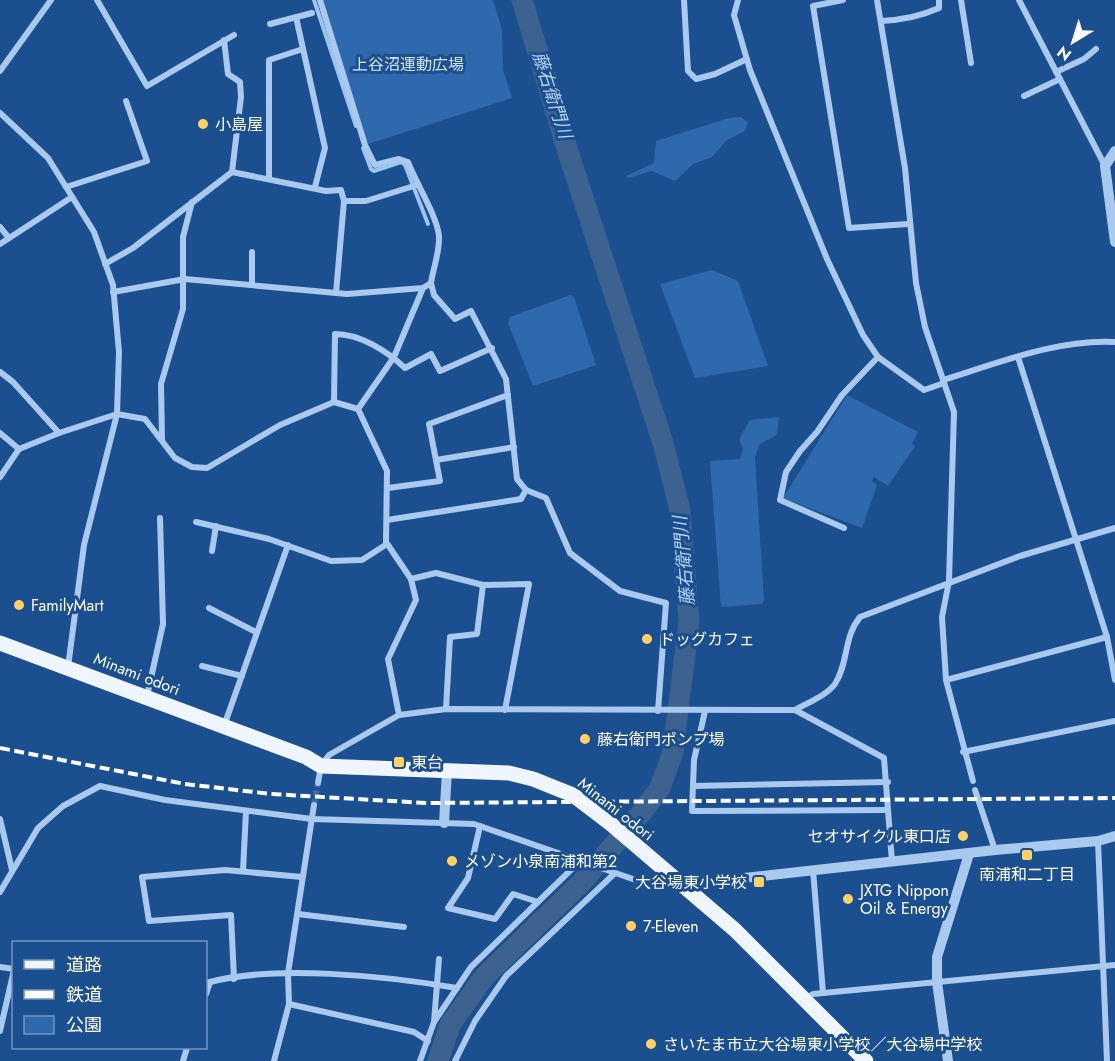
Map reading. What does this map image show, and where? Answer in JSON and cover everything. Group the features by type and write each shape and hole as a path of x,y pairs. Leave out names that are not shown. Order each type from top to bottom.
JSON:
{"main road":[{"name":"Minami odori","path":"0,643 147,696 306,757 321,766 509,773 533,779 573,795 611,824 735,930 806,998 866,1061"}],"street":[{"path":"0,71 51,0"},
{"path":"97,0 147,86 234,35"},
{"path":"320,0 365,145 375,165 399,159 408,162 417,185 424,195 439,237 431,283 434,295 455,319 471,311 506,379 517,478 526,490 546,498 570,553 620,591 666,603 661,711"},
{"path":"684,0 688,71 696,79 715,74 747,59"},
{"path":"738,0 734,15 747,59 827,259 863,335 878,357 924,390 1018,357 1095,341 1115,342"},
{"path":"843,0 813,6 849,228 908,224"},
{"path":"877,0 904,168 908,224 923,318 954,412 948,581 942,617 945,680 963,752 973,781"},
{"path":"881,21 924,15 939,9 939,0"},
{"path":"961,0 971,63"},
{"path":"1019,0 1105,166 1115,240"},
{"path":"270,24 312,13"},
{"path":"296,17 326,148 315,187"},
{"path":"224,40 228,74 240,82 241,97 232,172"},
{"path":"269,178 269,60 303,49"},
{"path":"1056,72 1084,59 1096,49"},
{"path":"1024,96 1060,79"},
{"path":"66,188 147,161 126,101"},
{"path":"0,113 48,158 94,232 113,285 119,352 117,414 84,544 68,667"},
{"path":"1105,166 1115,151"},
{"path":"105,264 133,248 232,172 341,190 344,201 336,293"},
{"path":"344,201 366,201 417,185"},
{"path":"0,244 72,197"},
{"path":"162,440 161,384 183,309 183,237 193,201"},
{"path":"0,227 9,238"},
{"path":"252,252 252,285"},
{"path":"113,292 183,279 336,293 423,288 431,283"},
{"path":"358,409 394,357 423,288"},
{"path":"334,402 335,334 350,334 394,357 405,369 431,354 440,370 492,348"},
{"path":"844,528 780,500 786,472 800,451 817,432 842,395 878,357"},
{"path":"1018,357 1107,637 1115,680"},
{"path":"0,372 13,382 59,433"},
{"path":"388,488 440,481 429,424 508,395"},
{"path":"0,477 19,449 117,414 145,419 176,458 192,467 207,468 280,425 334,402 358,409 387,471 387,544 411,579 416,600 388,659 399,715"},
{"path":"0,433 19,449"},
{"path":"436,460 514,447"},
{"path":"387,520 521,499 526,490"},
{"path":"147,696 163,624 160,518"},
{"path":"196,522 288,545 331,561 362,560 387,544"},
{"path":"212,551 216,526"},
{"path":"795,710 834,686 843,666 849,630 860,617 948,581 1076,538 1115,528"},
{"path":"224,726 288,545"},
{"path":"411,579 436,573 483,585 529,584 506,710"},
{"path":"446,710 450,637 477,634 483,585"},
{"path":"209,608 256,632"},
{"path":"945,680 1107,637"},
{"path":"202,666 242,676"},
{"path":"318,783 321,766 329,755 399,715 446,710 795,710 884,758 888,782 892,863"},
{"path":"705,711 694,760 692,811 888,810"},
{"path":"963,752 1115,721"},
{"path":"444,823 447,771"},
{"path":"693,786 888,782"},
{"path":"0,892 38,828 63,806 100,786 165,800 312,819 480,826 610,873 653,886 670,888 995,850 1098,842 1115,836"},
{"path":"975,790 995,850"},
{"path":"276,1060 289,1004 288,973 314,805"},
{"path":"243,871 246,811"},
{"path":"0,819 13,871"},
{"path":"480,826 468,878 448,908 495,919 513,894 538,902"},
{"path":"1098,842 1107,1061"},
{"path":"948,1061 937,982 937,957 969,854"},
{"path":"434,1022 471,967 581,862"},
{"path":"234,979 231,915 149,921 142,877 225,870 302,877"},
{"path":"813,870 823,993"},
{"path":"455,1061 475,1021 506,976 610,873"},
{"path":"298,914 404,927"},
{"path":"420,1061 434,1022 438,959"},
{"path":"806,998 823,993 1115,965"},
{"path":"208,983 288,973 457,988"},
{"path":"0,1031 12,978"},
{"path":"289,1004 414,1032 428,1041"}],"green space":[{"name":"上谷沼運動広場","path":"318,0 493,0 502,29 503,70 512,98 365,145"},
{"path":"741,117 748,123 745,131 727,140 712,157 693,164 675,181 652,171 628,178 626,176 654,163 656,141 729,118"},
{"path":"712,270 738,281 768,366 695,378 660,284"},
{"path":"570,295 574,297 596,365 533,386 508,323 510,317"},
{"path":"847,395 918,432 912,444 915,446 888,486 874,477 872,481 877,485 862,528 783,498"},
{"path":"779,417 777,435 760,444 755,457 764,600 762,604 721,607 710,461 740,459 743,449 739,439 750,420"}],"waterway":[{"path":"314,0 356,126"},
{"name":"藤右衛門川","path":"438,1061 450,1025 485,976 581,883 660,788 673,752 689,621 680,510 663,443 569,155 522,0"},
{"path":"363,148 371,169 374,171 401,162 405,165 428,224"}],"tunnel":[{"path":"314,805 318,783"}],"railway":[{"path":"0,748 185,784 271,794 426,803 1115,798"}],"place":[{"name":"小島屋","path":"203,124"},
{"name":"FamilyMart","path":"19,605"},
{"name":"ドッグカフェ","path":"647,639"},
{"name":"藤右衛門ポンプ場","path":"585,739"},
{"name":"東台","path":"399,762"},
{"name":"セオサイクル東口店","path":"963,836"},
{"name":"南浦和二丁目","path":"1027,855"},
{"name":"メゾン小泉南浦和第2","path":"452,861"},
{"name":"大谷場東小学校","path":"759,882"},
{"name":"JXTG Nippon Oil & Energy","path":"848,899"},
{"name":"7-Eleven","path":"631,926"},
{"name":"さいたま市立大谷場東小学校／大谷場中学校","path":"651,1044"}]}
